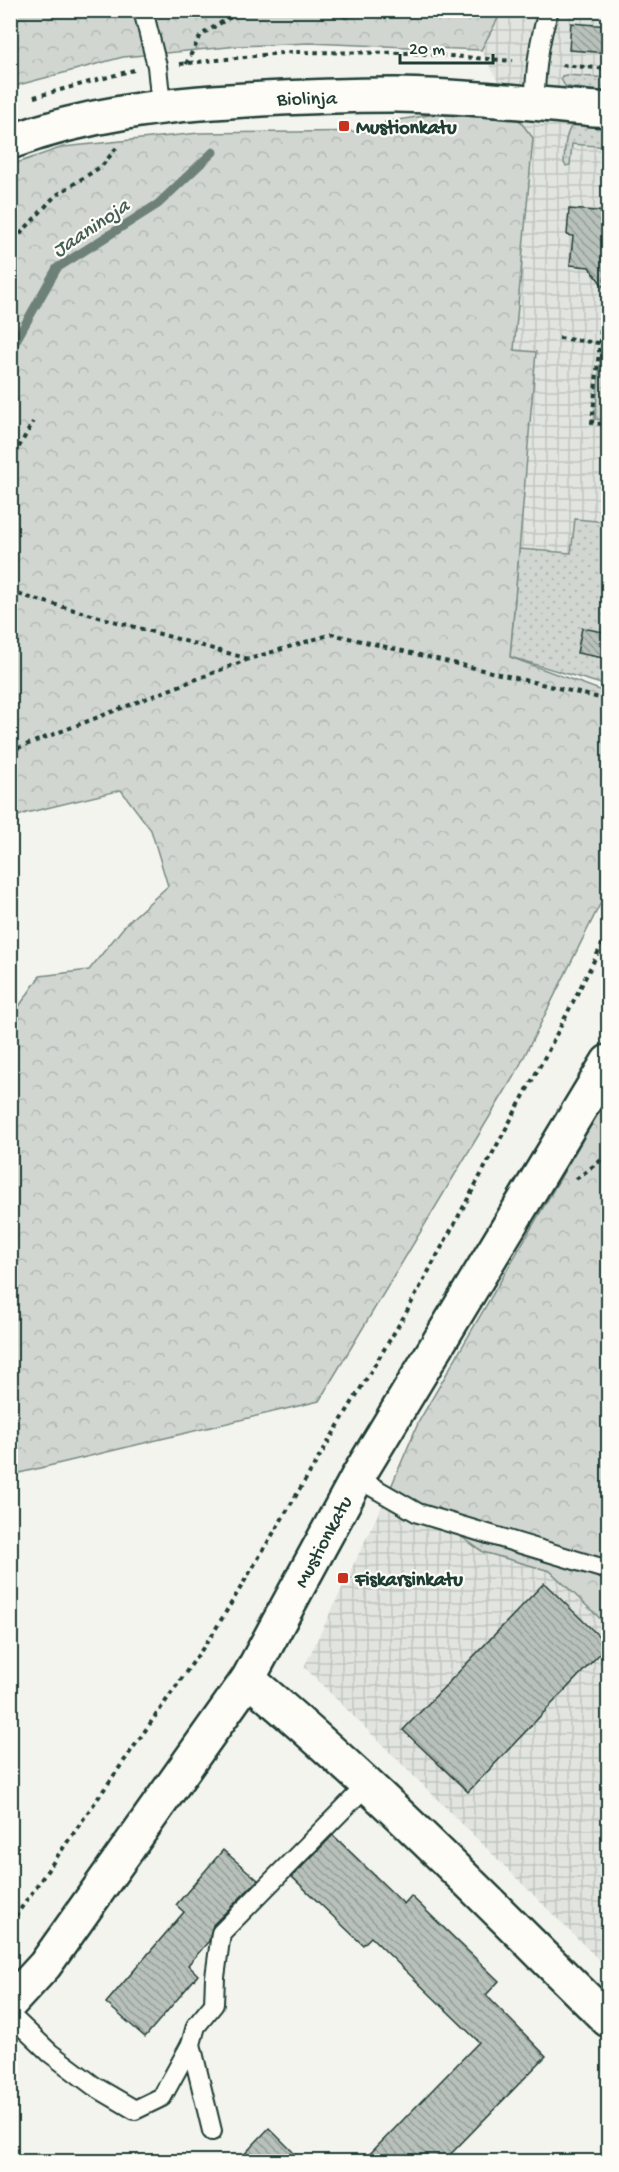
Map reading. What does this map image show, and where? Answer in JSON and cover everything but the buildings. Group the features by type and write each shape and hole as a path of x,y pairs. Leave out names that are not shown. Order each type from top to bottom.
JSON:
{"street":[{"name":"Biolinja","path":"10,142 99,117 161,106 286,97 396,95 609,110"},
{"name":"Mustionkatu","path":"10,2003 45,1965 248,1679 357,1478 609,1062"},
{"path":"248,1679 368,1784 609,2020"}],"lane":[{"path":"143,10 157,66 161,106"},
{"path":"534,104 537,63 544,23 549,10"},
{"path":"357,1478 418,1513 609,1570"},
{"path":"10,2015 50,2053 85,2080 135,2110 162,2097 191,2044 196,2026 214,2004 221,1933 368,1784"},
{"path":"191,2044 212,2131"}],"path":[{"path":"186,64 201,35 227,19 248,10"},
{"path":"178,64 291,52 413,53 609,69"},
{"path":"32,98 122,72"},
{"path":"10,249 22,232 55,196 102,166 121,142"},
{"path":"602,424 592,423 607,268"},
{"path":"559,338 607,344"},
{"path":"10,463 33,422"},
{"path":"10,591 249,659"},
{"path":"10,753 249,659 332,634 609,700"},
{"path":"10,733 18,748"},
{"path":"10,1924 218,1625 406,1312 548,1051 609,933"}],"shaded area":[{"path":"502,11 608,11 608,678 510,657 536,353 514,350 533,138 519,120 481,50"},
{"path":"391,1487 483,1552 550,1571 608,1626 608,1969 304,1667"}],"green space":[{"path":"10,11 502,11 481,50 309,43 239,46 123,57 11,87"},
{"path":"566,75 608,78 608,92 565,86 561,79"},
{"path":"436,114 519,120 533,138 514,350 536,352 510,657 608,693 608,888 517,1071 319,1401 11,1475 11,1018 40,976 89,970 127,923 168,886 151,830 121,790 26,813 11,819 11,165 63,147 199,133 385,131 385,122"},
{"path":"574,123 608,126 608,147 572,144 570,165 566,166 564,163 566,142 568,132"},
{"path":"601,354 608,355 607,420 595,419"},
{"path":"575,519 608,522 608,686 510,657 519,549 571,553"},
{"path":"608,1096 608,1626 550,1571 483,1552 391,1487 419,1421"}],"waterway":[{"name":"Jaaninoja","path":"346,15 349,10"},
{"name":"Jaaninoja","path":"10,351 57,268 158,204 213,152"}],"place":[{"name":"Mustionkatu","path":"344,126"},
{"name":"Fiskarsinkatu","path":"343,1578"}]}
